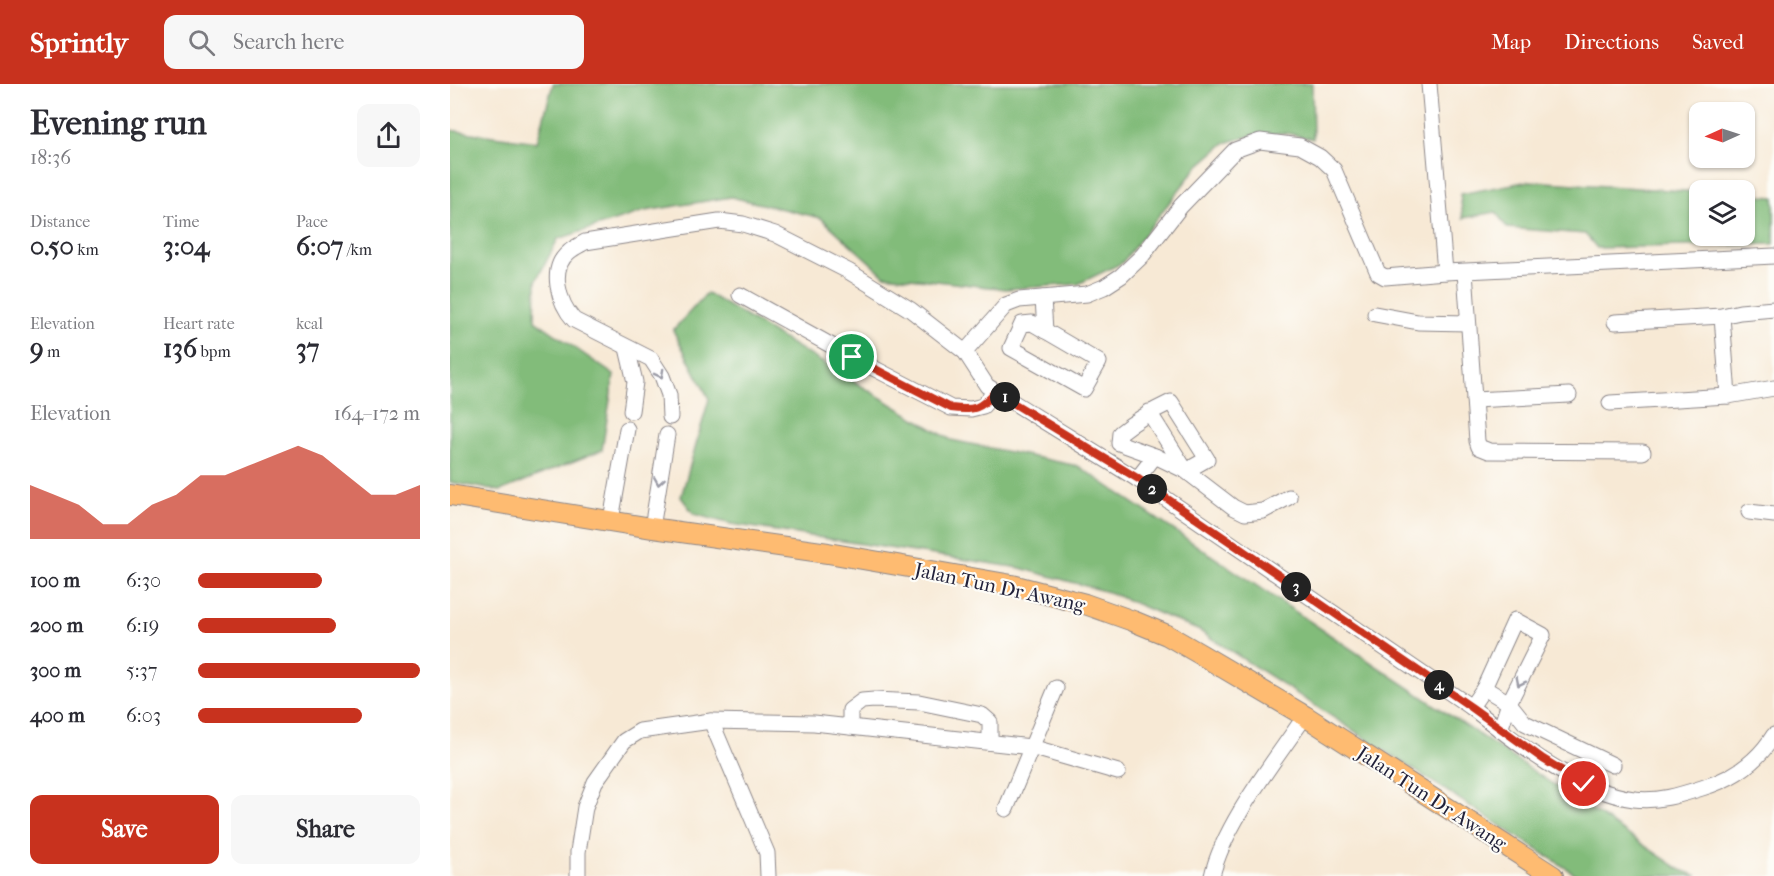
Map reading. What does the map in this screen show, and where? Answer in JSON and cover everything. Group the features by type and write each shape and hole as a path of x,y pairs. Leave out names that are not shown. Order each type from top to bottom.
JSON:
{"main road":[{"name":"Jalan Tun Dr Awang","path":"450,495 652,528 828,553 1012,585 1085,604 1167,635 1305,716 1553,876"}],"street":[{"path":"1429,84 1444,272"},
{"path":"965,352 1006,305 1019,300 1087,294 1121,276 1142,256 1181,206 1235,150 1260,141 1300,146 1334,170 1378,273 1385,277 1396,278 1444,272 1774,256"},
{"path":"669,417 669,395 662,376 651,359 574,320 565,310 560,299 558,270 567,253 585,242 719,221 743,224 776,234 848,271 911,310 965,352 987,386 995,392 1137,478 1471,707 1500,730 1584,784 1635,799 1664,799 1721,782 1745,768 1767,747 1774,735"},
{"path":"1465,272 1479,447 1484,449 1643,452"},
{"path":"740,295 951,408 983,406 995,392"},
{"path":"1043,298 1045,331"},
{"path":"1615,322 1722,316 1774,309"},
{"path":"1376,314 1438,324 1468,323"},
{"path":"1722,316 1728,396"},
{"path":"1032,323 1045,331 1099,363 1084,389 1011,348 1022,324 1032,323"},
{"path":"627,348 635,382 631,411"},
{"path":"1610,403 1728,396 1774,388"},
{"path":"1474,400 1569,394"},
{"path":"1186,471 1207,459 1171,402 1149,412 1120,433 1119,442 1186,471 1233,507 1245,513 1263,511 1289,497"},
{"path":"1149,412 1186,471"},
{"path":"610,520 627,429"},
{"path":"652,528 667,435"},
{"path":"1120,467 1133,448"},
{"path":"1137,478 1155,456"},
{"path":"1749,512 1774,515"},
{"path":"1471,707 1484,688 1515,620 1543,635 1509,703 1500,730"},
{"path":"1006,809 1056,688"},
{"path":"1484,688 1509,703 1525,723 1613,765"},
{"path":"850,727 850,710 862,701 919,702 981,715 990,723 990,742"},
{"path":"1212,876 1214,865 1237,817 1305,716"},
{"path":"578,876 578,852 585,807 595,782 624,741 640,731 711,721 814,723 1031,747 1118,772"},
{"path":"711,721 766,853 768,876"}],"green space":[{"path":"553,84 1312,84 1313,139 1286,133 1254,135 1225,143 1197,167 1122,263 1078,284 1006,289 884,275 821,218 731,197 645,211 558,239 536,281 535,320 614,375 602,450 500,491 450,482 450,130 537,142"},
{"path":"1529,181 1689,191 1689,246 1597,248 1585,234 1507,228 1496,212 1463,218 1460,194"},
{"path":"1755,196 1774,197 1774,244 1755,244"},
{"path":"707,293 951,440 1078,466 1681,870 1698,876 1578,876 1200,631 1111,593 1020,568 731,524 694,514 681,497 709,399 673,330"}],"route":[{"path":"852,357 951,408 971,409 983,406 995,392 1137,478 1471,707 1500,730 1584,784"}]}
